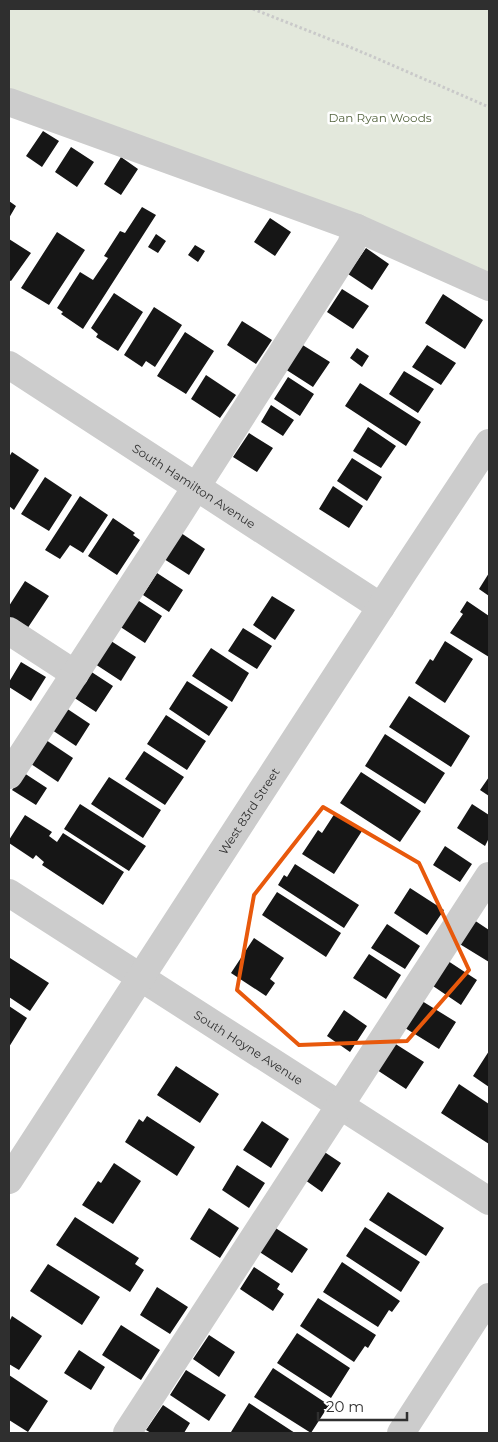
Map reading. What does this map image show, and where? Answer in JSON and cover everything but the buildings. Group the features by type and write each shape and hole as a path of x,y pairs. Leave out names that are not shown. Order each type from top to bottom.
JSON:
{"street":[{"path":"9,102 357,228 489,287"},
{"path":"9,775 350,245 357,228"},
{"name":"South Hamilton Avenue","path":"9,364 381,607"},
{"name":"West 83rd Street","path":"9,1180 489,443"},
{"path":"9,631 74,674"},
{"path":"127,1433 489,876"},
{"name":"South Hoyne Avenue","path":"9,892 489,1201"},
{"path":"401,1433 489,1298"}],"path":[{"path":"253,9 357,50 489,107"}],"highlighted area":[{"path":"323,807 419,863 469,970 407,1041 299,1045 237,990 254,895"}],"green space":[{"name":"Dan Ryan Woods","path":"9,9 489,9 489,277 104,122 9,92"}]}
